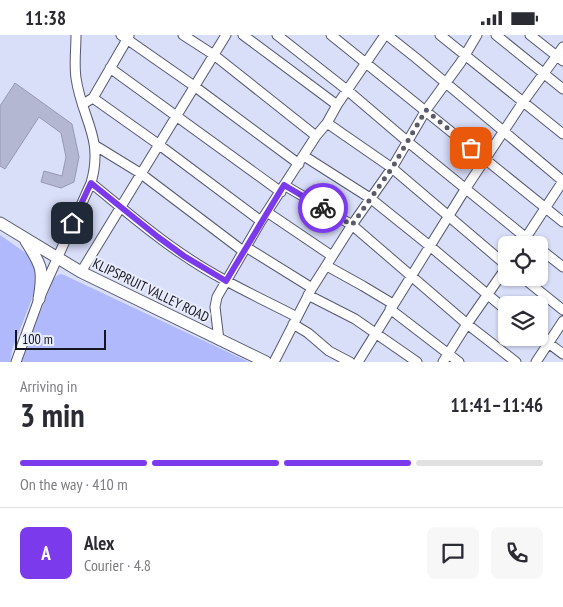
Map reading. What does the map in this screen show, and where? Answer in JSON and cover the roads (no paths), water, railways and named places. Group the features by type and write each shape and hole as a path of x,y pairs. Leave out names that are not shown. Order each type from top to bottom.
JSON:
{"main road":[{"name":"KLIPSPRUIT VALLEY ROAD","path":"0,223 81,272 266,362"},
{"path":"24,238 41,267 42,278 39,299"}],"street":[{"path":"16,362 39,299 91,183 95,165 96,146 76,77 76,35"},
{"path":"183,35 214,55 316,136"},
{"path":"81,272 226,35"},
{"path":"243,35 337,105"},
{"path":"277,35 466,188 519,236"},
{"path":"332,35 563,221"},
{"path":"219,340 215,302 226,281 261,221 316,136 327,123 347,90 386,35 563,181 527,236"},
{"path":"440,35 563,134"},
{"path":"274,362 310,291 370,198 392,168 426,110 477,35"},
{"path":"496,35 563,89"},
{"path":"530,35 560,58"},
{"path":"83,104 93,98 126,36 301,160 370,198 498,303"},
{"path":"358,362 466,188 523,102 545,73 560,58 563,47"},
{"path":"110,68 282,189 352,225 467,324 516,362"},
{"path":"93,98 261,221"},
{"path":"327,123 392,168 498,260"},
{"path":"96,146 140,173 244,249 355,319 417,362"},
{"path":"91,183 184,256 295,320 329,351 350,362"},
{"path":"267,212 332,256"},
{"path":"548,255 563,267"},
{"path":"327,265 364,285 391,306 446,358 459,362"},
{"path":"446,358 498,279"},
{"path":"533,286 563,310"},
{"path":"563,321 548,343 563,354"},
{"path":"536,362 546,346"}]}
